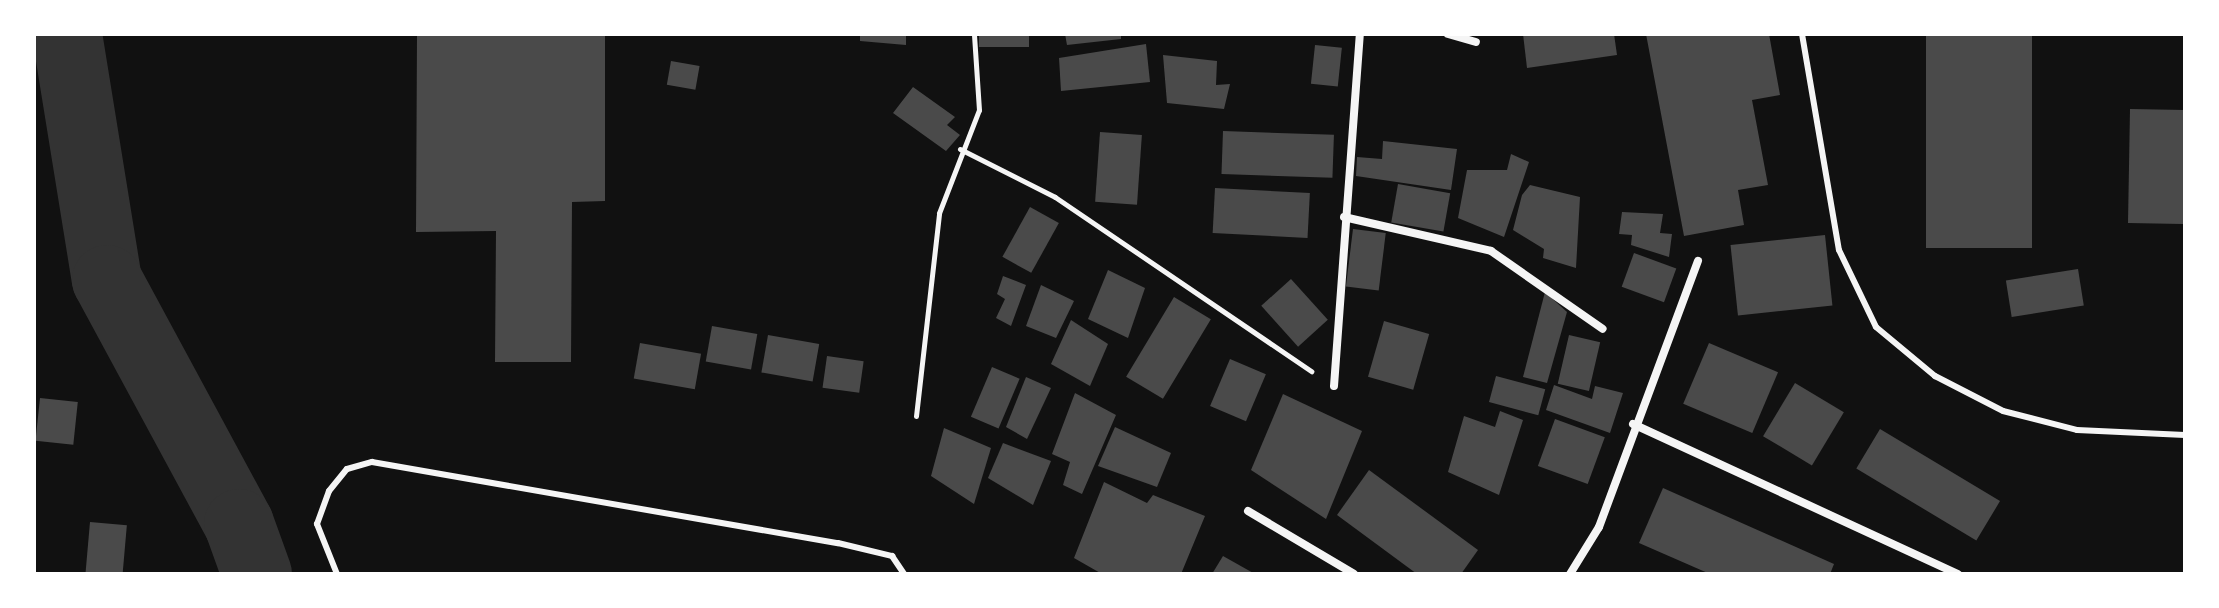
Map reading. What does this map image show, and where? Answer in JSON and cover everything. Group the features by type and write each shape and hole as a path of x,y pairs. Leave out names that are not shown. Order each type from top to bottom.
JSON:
{"street":[{"path":"1334,386 1344,217 1360,34"},
{"path":"1448,34 1476,42"},
{"path":"1344,217 1491,251 1603,329"},
{"path":"1570,574 1599,527 1633,424 1698,261"},
{"path":"1633,424 1958,574"},
{"path":"1248,511 1354,574"}],"lane":[{"path":"1802,34 1839,250 1876,327 1935,376 2003,411 2077,430 2185,435"},
{"path":"337,574 317,524 329,491 347,469 372,462 838,543 892,556 904,574"}],"path":[{"path":"916,416 934,246 960,149 979,110 974,34"},
{"path":"960,149 1055,197 1334,386"}],"building":[{"path":"417,34 605,34 605,201 572,202 571,362 495,362 496,231 416,232"},
{"path":"860,34 906,34 906,45 860,41"},
{"path":"979,34 1029,34 1029,47 979,47"},
{"path":"1065,34 1121,34 1121,39 1067,45"},
{"path":"1523,34 1614,34 1617,55 1527,68"},
{"path":"1646,34 1769,34 1780,95 1752,100 1768,185 1738,190 1744,225 1684,236"},
{"path":"1926,34 2032,34 2032,248 1926,248"},
{"path":"1146,44 1150,82 1061,91 1059,58"},
{"path":"1315,45 1342,48 1338,87 1311,84"},
{"path":"1163,55 1217,61 1216,85 1230,84 1224,109 1167,103"},
{"path":"671,61 700,66 695,90 667,85"},
{"path":"913,87 955,117 947,125 960,135 946,151 893,113"},
{"path":"2130,109 2185,110 2183,224 2128,223"},
{"path":"1223,131 1334,135 1332,178 1221,174"},
{"path":"1100,132 1142,135 1137,205 1095,202"},
{"path":"1383,141 1457,149 1451,190 1356,176 1357,157 1382,159"},
{"path":"1511,154 1529,162 1504,237 1458,218 1467,170 1507,170"},
{"path":"1398,184 1450,193 1443,232 1391,222"},
{"path":"1530,185 1580,197 1576,268 1543,258 1544,249 1513,230 1522,195"},
{"path":"1215,188 1310,193 1308,238 1213,233"},
{"path":"1030,207 1059,223 1031,273 1002,257"},
{"path":"1622,212 1663,214 1660,233 1672,234 1669,257 1631,245 1632,235 1619,234"},
{"path":"1353,229 1386,233 1379,291 1346,287"},
{"path":"1825,235 1832,306 1738,316 1731,245"},
{"path":"1634,253 1676,268 1664,302 1622,287"},
{"path":"2078,269 2084,306 2012,317 2006,280"},
{"path":"1108,270 1145,288 1128,338 1088,319"},
{"path":"1003,276 1026,285 1011,326 996,318 1005,299 997,294"},
{"path":"1291,279 1328,320 1298,347 1261,306"},
{"path":"1041,285 1074,301 1056,338 1026,326"},
{"path":"1545,292 1567,312 1547,383 1523,377"},
{"path":"1174,297 1211,319 1163,399 1126,377"},
{"path":"1071,320 1108,344 1090,386 1051,364"},
{"path":"1384,321 1429,334 1413,390 1368,377"},
{"path":"712,326 757,334 751,369 706,361"},
{"path":"768,335 819,344 813,381 761,372"},
{"path":"1569,335 1600,342 1589,391 1558,384"},
{"path":"640,343 701,354 695,389 634,378"},
{"path":"1709,343 1778,372 1752,433 1683,404"},
{"path":"827,356 864,361 859,393 823,388"},
{"path":"1230,359 1266,374 1246,421 1210,406"},
{"path":"992,367 1020,379 999,428 971,417"},
{"path":"1496,376 1545,389 1538,415 1489,402"},
{"path":"1026,377 1051,388 1027,439 1006,427"},
{"path":"1795,383 1844,412 1812,466 1763,436"},
{"path":"1554,385 1592,399 1595,386 1623,393 1610,433 1546,410"},
{"path":"1075,393 1116,415 1082,494 1063,485 1070,462 1052,454"},
{"path":"1283,394 1362,431 1326,519 1251,470"},
{"path":"40,398 78,402 73,445 36,441"},
{"path":"1500,411 1523,420 1499,495 1448,472 1464,416 1495,427"},
{"path":"1555,419 1605,437 1588,484 1538,466"},
{"path":"1115,427 1171,453 1157,487 1098,466"},
{"path":"944,428 991,448 974,504 931,476"},
{"path":"1880,429 2000,501 1976,541 1856,468"},
{"path":"1003,443 1051,461 1033,505 988,478"},
{"path":"1369,470 1478,550 1461,574 1417,574 1337,515"},
{"path":"1104,482 1147,503 1153,495 1205,516 1181,574 1102,574 1074,558"},
{"path":"1663,488 1834,564 1830,574 1710,574 1639,543"},
{"path":"90,522 127,525 123,574 85,574"},
{"path":"1223,556 1255,574 1212,574"}],"waterway":[{"path":"67,34 107,280 239,524 257,574"}]}
